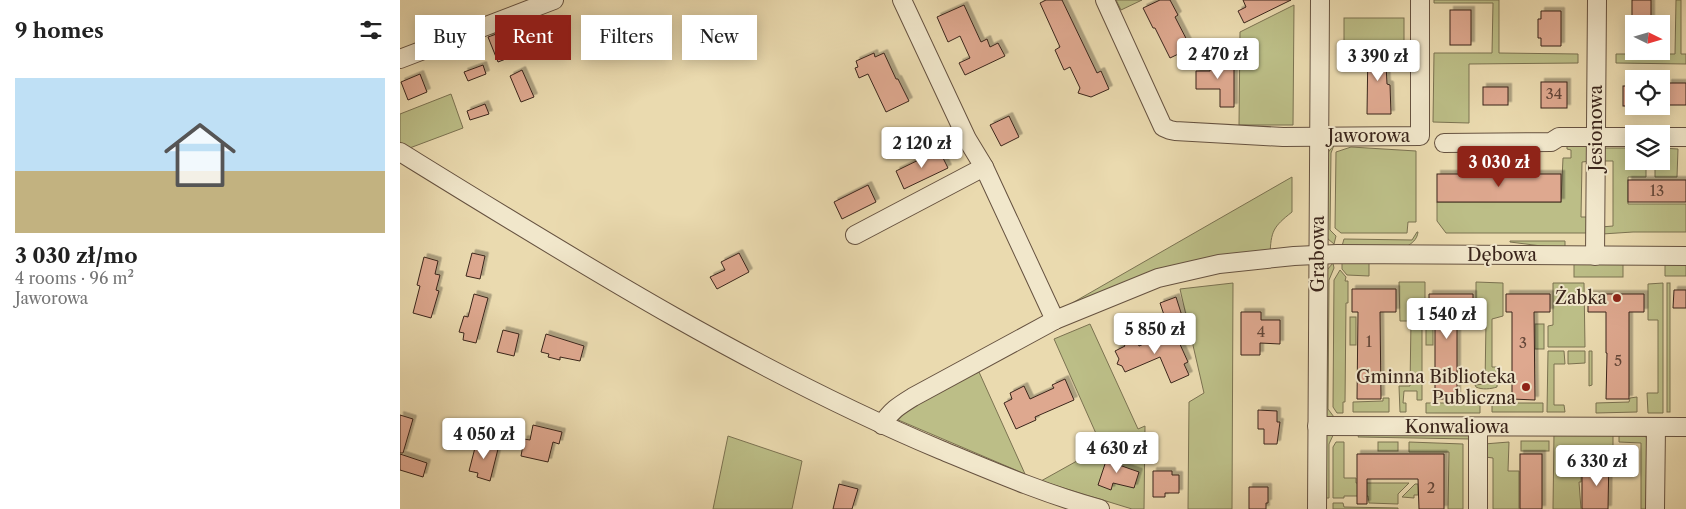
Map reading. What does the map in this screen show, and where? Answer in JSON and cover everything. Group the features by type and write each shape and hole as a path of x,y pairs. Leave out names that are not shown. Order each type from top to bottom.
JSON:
{"street":[{"path":"400,59 554,0"},
{"path":"902,0 967,139 984,167 1055,320"},
{"name":"Jaworowa","path":"1105,0 1160,122 1166,129 1283,137 1420,136 1420,0"},
{"name":"Grabowa","path":"1317,509 1320,0"},
{"name":"Jesionowa","path":"1595,256 1596,0"},
{"path":"1444,143 1551,142 1559,137 1625,137"},
{"path":"1670,137 1686,137"},
{"path":"400,152 626,289 752,359 882,425 1017,482 1100,509"},
{"path":"855,235 984,167"},
{"name":"Dębowa","path":"882,425 895,408 913,397 1055,320 1134,287 1179,272 1219,264 1318,254 1686,256"},
{"name":"Konwaliowa","path":"1317,426 1686,427"},
{"path":"1478,426 1478,509"},
{"path":"1654,509 1656,427"}],"green space":[{"path":"1116,0 1142,0 1121,10"},
{"path":"1434,0 1499,0 1499,53 1578,54 1578,63 1469,64 1469,123 1433,122 1434,53 1492,53 1493,3 1434,3"},
{"path":"1676,0 1681,0 1681,54 1686,54 1686,64 1616,63 1616,54 1625,54 1625,60 1670,60 1670,54 1675,54"},
{"path":"1294,5 1293,125 1239,125 1240,32"},
{"path":"1344,18 1404,18 1404,45 1344,45"},
{"path":"451,94 463,128 407,149 400,144 400,114"},
{"path":"1567,142 1582,142 1590,148 1591,161 1582,162 1581,217 1590,217 1590,233 1446,233 1437,221 1437,202 1561,202 1563,158 1571,158 1571,150 1567,149"},
{"path":"1334,145 1331,153 1330,230 1336,236 1334,244 1328,239 1325,231 1326,155"},
{"path":"1351,147 1416,151 1416,222 1408,222 1407,233 1341,233 1335,228 1336,152"},
{"path":"1605,148 1625,148 1625,170 1646,170 1646,177 1628,177 1628,204 1686,204 1686,232 1602,234 1601,227 1613,226 1613,161 1604,161 1602,152"},
{"path":"1670,149 1678,149 1677,177 1655,177 1655,170 1670,170"},
{"path":"1292,177 1292,212 1274,230 1270,255 1060,310"},
{"path":"1417,232 1415,239 1406,247 1342,246 1344,239 1412,240"},
{"path":"1565,241 1565,249 1510,242"},
{"path":"1342,261 1369,262 1369,276 1347,275 1342,269"},
{"path":"1333,263 1334,268 1329,280 1328,409 1334,417 1334,421 1327,418 1324,412 1327,270"},
{"path":"1574,263 1623,263 1623,277 1574,277"},
{"path":"1665,263 1686,264 1686,276 1665,276"},
{"path":"1340,270 1346,277 1345,281 1348,281 1348,303 1346,303 1345,402 1343,402 1343,413 1337,413 1333,407 1334,280"},
{"path":"1399,282 1425,282 1425,301 1422,302 1422,400 1417,400 1417,391 1404,391 1403,403 1406,403 1406,412 1400,412 1399,386 1410,386 1411,321 1400,321"},
{"path":"1476,282 1503,283 1503,316 1492,319 1492,367 1498,367 1497,387 1489,389 1478,388 1475,385 1485,384 1486,322 1476,321"},
{"path":"1233,283 1232,509 1188,509 1189,402 1204,393 1180,289"},
{"path":"1553,283 1584,283 1585,347 1548,347 1548,326 1553,325"},
{"path":"1663,283 1663,413 1648,413 1647,393 1658,393 1658,320 1648,320 1648,284"},
{"path":"1667,283 1670,283 1670,412 1667,412"},
{"path":"1350,317 1356,317 1356,345 1350,345"},
{"path":"1426,319 1433,319 1433,345 1426,345"},
{"path":"1090,324 1138,429 1145,426 1144,509 1132,509 1041,481 1102,447 1054,339"},
{"path":"1535,324 1544,324 1544,349 1535,349"},
{"path":"1548,351 1564,351 1565,364 1554,364 1554,405 1564,405 1565,412 1547,412"},
{"path":"1568,351 1585,351 1585,363 1568,364"},
{"path":"1589,351 1592,351 1592,385 1589,386"},
{"path":"979,372 1025,474 896,419 917,399"},
{"path":"1637,397 1637,412 1596,413 1596,403 1629,402 1630,398"},
{"path":"1383,398 1389,398 1389,412 1353,412 1353,402 1383,401"},
{"path":"1460,399 1475,399 1480,403 1480,413 1426,413 1426,403 1459,403"},
{"path":"1508,399 1509,403 1543,403 1543,412 1492,412 1492,402"},
{"path":"1335,431 1329,444 1329,498 1324,498 1324,439 1328,434"},
{"path":"1554,432 1613,432 1613,449 1582,451 1581,482 1579,482 1581,509 1553,509"},
{"path":"1619,432 1640,433 1649,442 1649,509 1641,509 1641,443 1619,442"},
{"path":"1360,433 1468,433 1471,439 1358,437"},
{"path":"728,436 802,461 792,509 713,509"},
{"path":"1521,441 1549,441 1549,451 1521,451"},
{"path":"1336,442 1344,442 1344,478 1356,478 1356,483 1409,483 1398,494 1398,504 1369,503 1368,496 1333,498 1333,447"},
{"path":"1378,442 1398,442 1398,451 1378,451"},
{"path":"1409,442 1463,444 1463,509 1448,509 1449,452 1409,452"},
{"path":"1509,442 1508,471 1519,471 1519,509 1493,509 1493,458 1485,457 1484,444"},
{"path":"1415,484 1418,484 1418,495 1414,495 1414,498 1402,497"},
{"path":"1333,503 1343,503 1344,507 1398,509 1333,509"}],"building":[{"path":"1046,0 1062,0 1097,73 1101,71 1109,89 1091,97 1078,93 1080,88 1070,67 1064,70 1055,50 1060,47 1040,3"},
{"path":"1160,0 1170,0 1178,15 1175,17 1191,48 1170,58 1143,8"},
{"path":"1243,0 1291,0 1244,23 1238,11 1246,7"},
{"path":"1632,0 1651,0 1651,15 1632,15"},
{"path":"964,5 981,42 987,39 990,47 998,43 1005,56 965,75 959,63 970,58 960,36 948,42 937,17"},
{"path":"1450,10 1471,10 1471,45 1450,45"},
{"path":"1541,11 1561,11 1561,46 1541,46 1541,38 1538,38 1538,19 1541,19"},
{"path":"495,34 495,54 488,37"},
{"path":"1368,45 1385,45 1387,84 1390,85 1391,114 1367,114"},
{"path":"874,53 875,57 884,53 909,101 886,112 868,74 859,78 855,68 858,67 856,61"},
{"path":"1210,54 1224,54 1224,68 1234,68 1234,107 1220,107 1220,89 1196,89 1196,71 1210,71"},
{"path":"483,65 486,74 468,81 464,72"},
{"path":"522,70 534,97 521,102 510,76"},
{"path":"420,74 427,92 408,100 401,82"},
{"path":"1541,82 1567,82 1567,108 1541,108"},
{"path":"1670,83 1686,83 1686,105 1670,105"},
{"path":"1623,86 1625,86 1625,106 1623,106"},
{"path":"1483,87 1508,87 1508,105 1483,105"},
{"path":"485,104 489,114 470,120 467,111"},
{"path":"1009,116 1019,137 1001,146 990,125"},
{"path":"939,150 948,168 904,189 896,171"},
{"path":"1437,174 1561,174 1561,202 1437,202"},
{"path":"1628,180 1686,180 1686,202 1628,202"},
{"path":"868,185 876,202 842,219 834,202"},
{"path":"472,253 485,256 480,279 466,276"},
{"path":"739,253 749,272 717,289 710,277 725,270 721,262"},
{"path":"424,257 438,261 435,274 440,275 436,290 439,291 431,318 413,313 420,286 417,285"},
{"path":"1352,289 1396,289 1396,312 1380,312 1381,399 1357,399 1358,312 1352,312"},
{"path":"1674,290 1686,290 1686,308 1673,308"},
{"path":"474,294 488,298 476,343 463,340 464,333 459,332 464,316 468,317"},
{"path":"1429,294 1473,294 1473,312 1457,312 1457,399 1435,399 1435,312 1429,312"},
{"path":"1506,294 1550,294 1550,312 1534,312 1535,400 1512,399 1512,312 1506,312"},
{"path":"1588,294 1644,294 1644,312 1629,312 1629,399 1606,399 1606,312 1588,312"},
{"path":"1176,297 1183,319 1167,324 1160,303"},
{"path":"1241,312 1261,312 1261,320 1280,320 1280,344 1260,343 1260,355 1241,355"},
{"path":"503,330 519,334 514,356 497,352"},
{"path":"1174,331 1188,362 1184,364 1189,375 1171,383 1160,357 1125,372 1122,366 1117,364 1119,359 1115,351 1125,346 1123,343 1135,337 1139,346"},
{"path":"546,334 584,346 580,361 560,357 560,360 548,357 549,354 541,352"},
{"path":"1065,379 1074,400 1035,417 1036,420 1016,429 1004,403 1012,399 1010,393 1024,386 1030,399 1054,388 1052,385"},
{"path":"1258,410 1277,411 1277,422 1280,422 1277,444 1264,444 1264,429 1258,429"},
{"path":"400,415 413,419 403,453 400,453"},
{"path":"533,425 562,432 559,444 553,442 548,462 521,456 524,439 530,440"},
{"path":"477,440 499,445 490,481 477,477 478,473 469,471"},
{"path":"400,454 427,463 423,477 400,470"},
{"path":"1357,454 1444,454 1444,509 1419,509 1418,479 1367,479 1367,504 1357,504"},
{"path":"1520,454 1542,454 1542,509 1520,509"},
{"path":"1601,454 1609,454 1608,509 1582,509 1582,475 1599,476"},
{"path":"1108,455 1121,459 1119,465 1139,472 1134,488 1113,483 1111,490 1098,485"},
{"path":"1153,471 1172,471 1172,475 1179,475 1179,493 1165,493 1165,497 1153,497"},
{"path":"839,484 858,489 852,509 833,509"},
{"path":"1249,487 1268,487 1266,509 1249,509"}],"place":[{"name":"Żabka","path":"1617,298"},
{"name":"Gminna Biblioteka Publiczna","path":"1526,387"}]}
